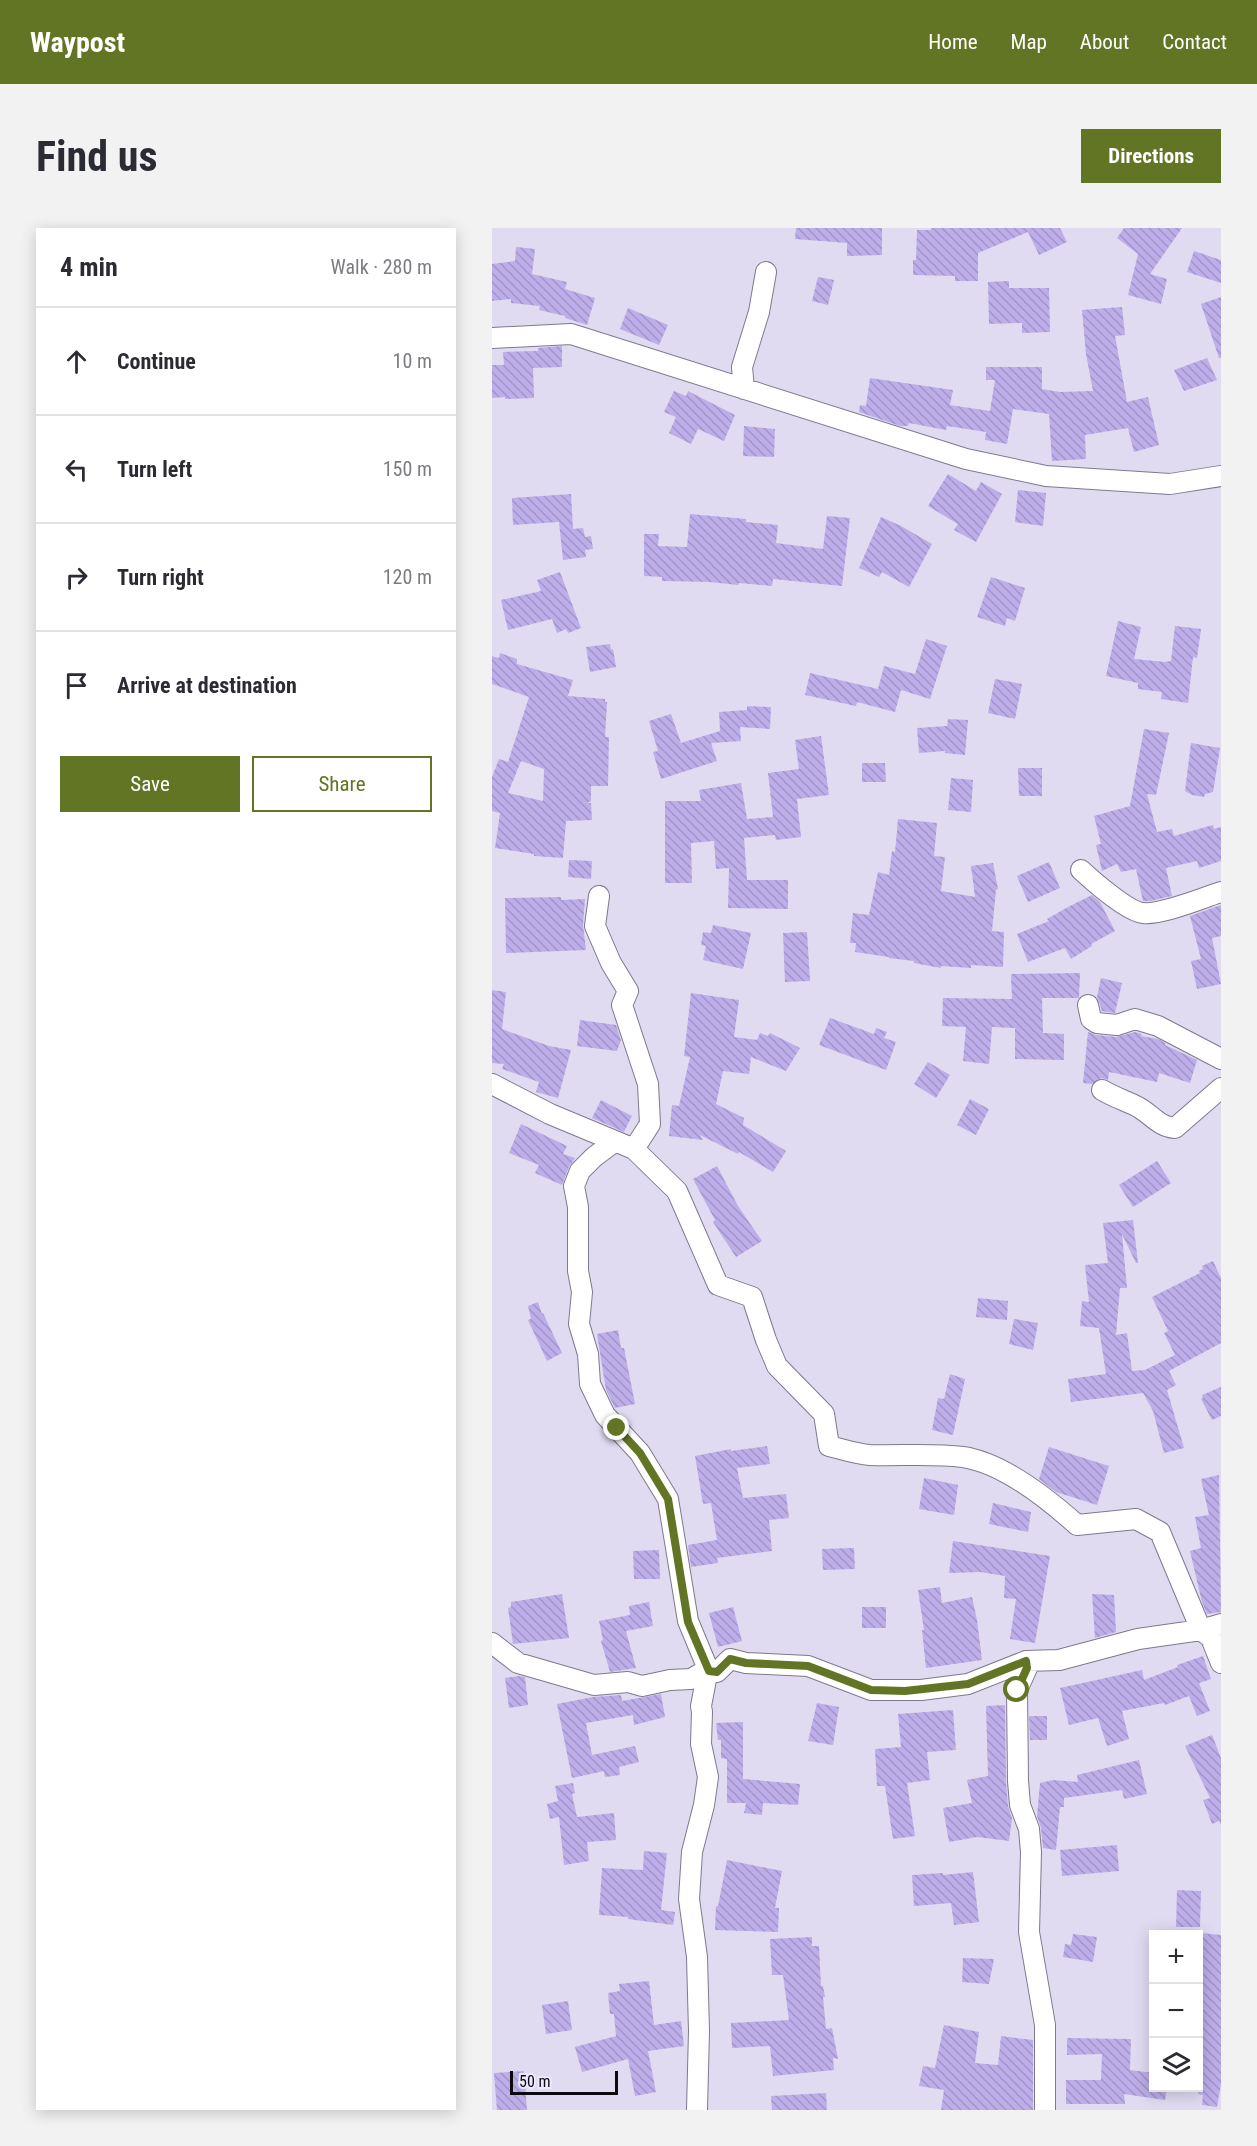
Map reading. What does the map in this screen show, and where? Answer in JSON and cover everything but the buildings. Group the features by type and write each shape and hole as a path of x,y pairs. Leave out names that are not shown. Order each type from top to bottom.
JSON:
{"street":[{"path":"744,389 742,367 759,312 766,272"},
{"path":"492,338 571,334 966,459 1046,476 1170,484 1221,476"},
{"path":"1081,870 1095,884 1131,909 1143,914 1165,910 1221,892"},
{"path":"599,896 595,926 611,963 628,991 622,1005 648,1084 650,1124 634,1149"},
{"path":"1088,1005 1091,1019 1097,1023 1117,1025 1135,1019 1158,1026 1221,1059"},
{"path":"492,1084 550,1114 634,1149 677,1191 718,1285 752,1297 777,1366 824,1414 829,1446 868,1455 919,1454 965,1457 988,1465 1043,1495 1077,1525 1136,1519 1160,1532 1201,1630 1211,1638 1221,1664"},
{"path":"1102,1090 1139,1107 1168,1128 1175,1128 1221,1088"},
{"path":"614,1142 580,1171 574,1186 578,1207 578,1271 582,1292 579,1324 588,1354 590,1384 605,1415 640,1453 668,1499 688,1622 708,1669 701,1706 701,1744 708,1777 704,1805 692,1852 689,1899 697,1957 699,2031 697,2110"},
{"path":"492,1643 518,1663 594,1685 628,1682 642,1686 670,1680 691,1679 708,1669 717,1672 730,1659 746,1663 808,1666 871,1690 905,1691 968,1684 1026,1661 1059,1660 1138,1640 1201,1630 1221,1624"},
{"path":"1026,1661 1027,1668 1017,1690 1018,1781 1020,1805 1029,1829 1031,1852 1029,1932 1045,2025 1045,2110"}],"route":[{"path":"617,1428 640,1453 668,1499 688,1622 709,1671 717,1672 730,1659 746,1663 808,1666 871,1690 905,1691 968,1684 1026,1661 1027,1668 1017,1690"}]}
